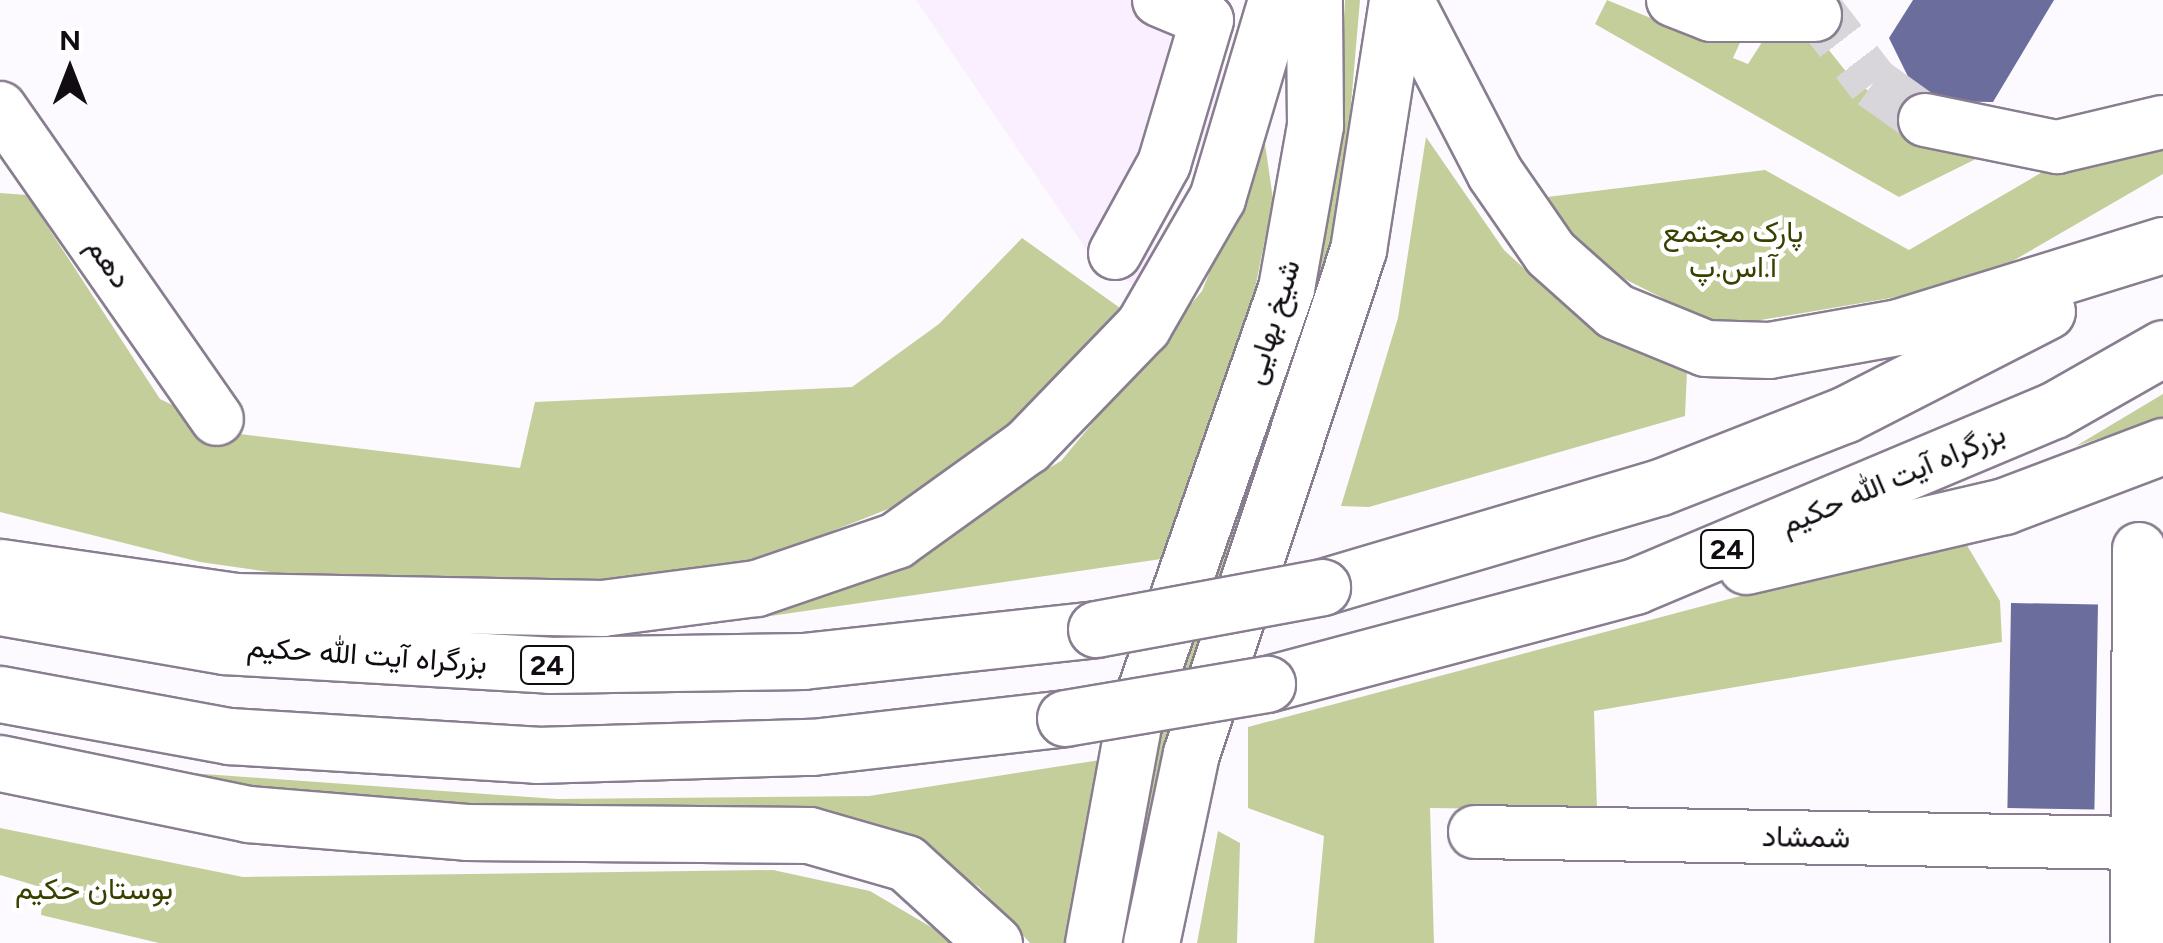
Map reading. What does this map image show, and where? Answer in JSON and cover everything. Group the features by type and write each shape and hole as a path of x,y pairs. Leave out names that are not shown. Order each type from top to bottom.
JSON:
{"main road":[{"path":"0,567 124,585 366,609 602,608 756,588 896,540 1016,456 1143,326 1244,132 1276,0"},
{"name":"شیخ بهایی","path":"1092,943 1130,740 1162,632 1286,288 1315,125 1314,0"},
{"path":"1401,0 1494,172 1550,253 1602,302 1660,333 1705,348 1838,339 2161,248"},
{"name":"شیخ بهایی","path":"1151,943 1191,754 1236,633 1358,250 1401,0"},
{"name":"بزرگراه آیت الله حکیم","path":"0,607 224,646 548,665 803,661 1096,629 1322,587 1660,487 1844,415 2161,248"},
{"name":"بزرگراه آیت الله حکیم","path":"0,694 229,736 536,755 812,747 1065,718 1267,684 1635,586 2054,410 2163,348"},
{"path":"1635,586 2004,506 2163,446"},
{"path":"0,763 248,814 466,832 737,830 854,843 920,872 994,943"}],"street":[{"path":"1115,253 1164,164 1209,10 1158,0"},
{"path":"1672,0 1711,15 1815,15"},
{"name":"دهم","path":"0,108 217,419"},
{"path":"1925,120 2057,147 2163,122"},
{"path":"0,180 54,183"},
{"path":"0,545 87,565 124,585"},
{"path":"2137,943 2139,549"},
{"name":"شمشاد","path":"1474,832 2137,842"}],"shaded area":[{"path":"916,0 1231,0 1217,111 1135,285 1099,268"}],"green space":[{"path":"1345,0 1360,0 1342,209 1129,943 1114,943 1147,775 1276,399 1340,88"},
{"path":"1607,0 1687,33 1743,36 1733,58 1748,64 1773,25 1808,24 1852,79 1911,122 1990,152 1899,197 1595,24"},
{"name":"پارک مجتمع آ.اس.پ","path":"2163,135 2163,174 1973,284 1720,327 1591,262 1539,198 1765,170 1909,250 2051,167"},
{"path":"1264,137 1273,199 1253,299 1168,558 757,618 765,602 894,558 1061,461 1202,291"},
{"path":"1426,137 1504,250 1569,310 1687,371 1685,416 1369,507 1341,506 1398,318"},
{"path":"0,193 27,195 160,399 231,433 520,468 535,402 852,387 939,324 1022,238 1127,313 1074,378 921,496 716,577 559,591 320,579 200,562 0,512"},
{"path":"2163,394 2163,418 2076,446"},
{"path":"1962,537 2000,601 2002,642 1594,711 1597,810 1430,808 1434,943 1314,943 1324,836 1248,808 1248,727"},
{"path":"1113,758 1081,943 1030,943 979,887 931,858 185,795 190,773 557,799 869,796"},
{"name":"بوستان حکیم","path":"0,828 243,877 773,870 870,891 958,943 159,943 41,915 44,888 0,875"},
{"path":"1218,831 1240,843 1237,943 1197,943"}],"building":[{"path":"1913,0 2054,0 1993,102 1920,101 1889,38"},
{"path":"2011,603 2098,605 2094,809 2007,808"}],"tunnel":[{"path":"1809,0 1873,83 1925,120"}]}
